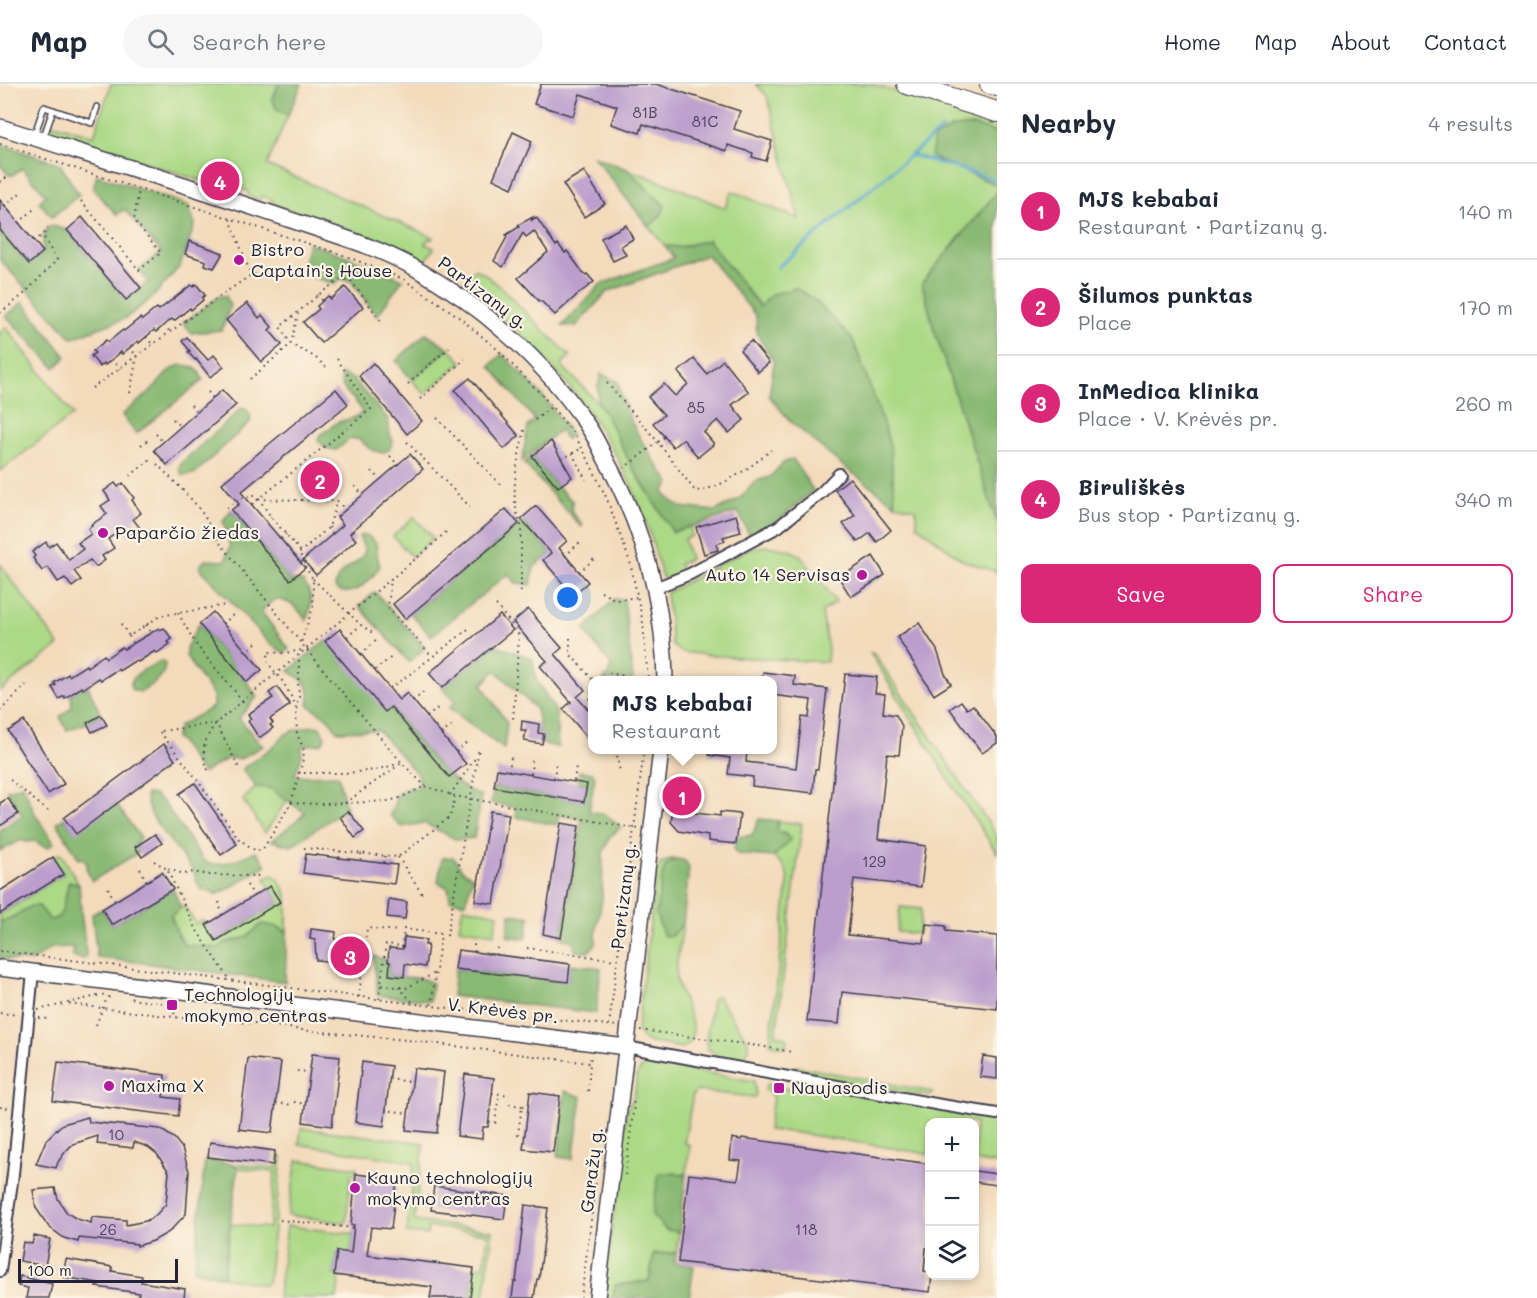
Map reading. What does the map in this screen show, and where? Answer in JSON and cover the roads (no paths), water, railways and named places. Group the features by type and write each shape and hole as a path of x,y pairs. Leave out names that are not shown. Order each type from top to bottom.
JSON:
{"highway":[{"path":"907,84 997,112"},
{"path":"990,84 997,86"}],"street":[{"name":"Partizanų g.","path":"0,127 191,187 386,253 428,275 463,298 509,335 542,369 588,425 614,473 641,540 655,588 662,634 665,676"},
{"path":"655,588 690,574 778,527 822,492 839,474"},
{"name":"Partizanų g.","path":"626,1047 661,754"},
{"name":"V. Krėvės pr.","path":"0,968 593,1042 997,1114"},
{"path":"0,1271 32,1017 33,972"},
{"name":"Garažų g.","path":"597,1298 626,1047"}],"lane":[{"path":"38,139 44,107 92,123 97,107"},
{"path":"38,139 53,110"}],"waterway":[{"path":"778,267 942,129"},
{"path":"912,155 997,180"}],"place":[{"name":"Biruliškės","path":"220,181"},
{"name":"Bistro Captain's House","path":"239,260"},
{"name":"Šilumos punktas","path":"320,480"},
{"name":"Paparčio žiedas","path":"103,533"},
{"name":"Auto 14 Servisas","path":"862,575"},
{"name":"MJS kebabai","path":"682,796"},
{"name":"InMedica klinika","path":"350,956"},
{"name":"Technologijų mokymo centras","path":"172,1005"},
{"name":"Maxima X","path":"109,1086"},
{"name":"Naujasodis","path":"779,1088"},
{"name":"Kauno technologijų mokymo centras","path":"355,1188"}]}
